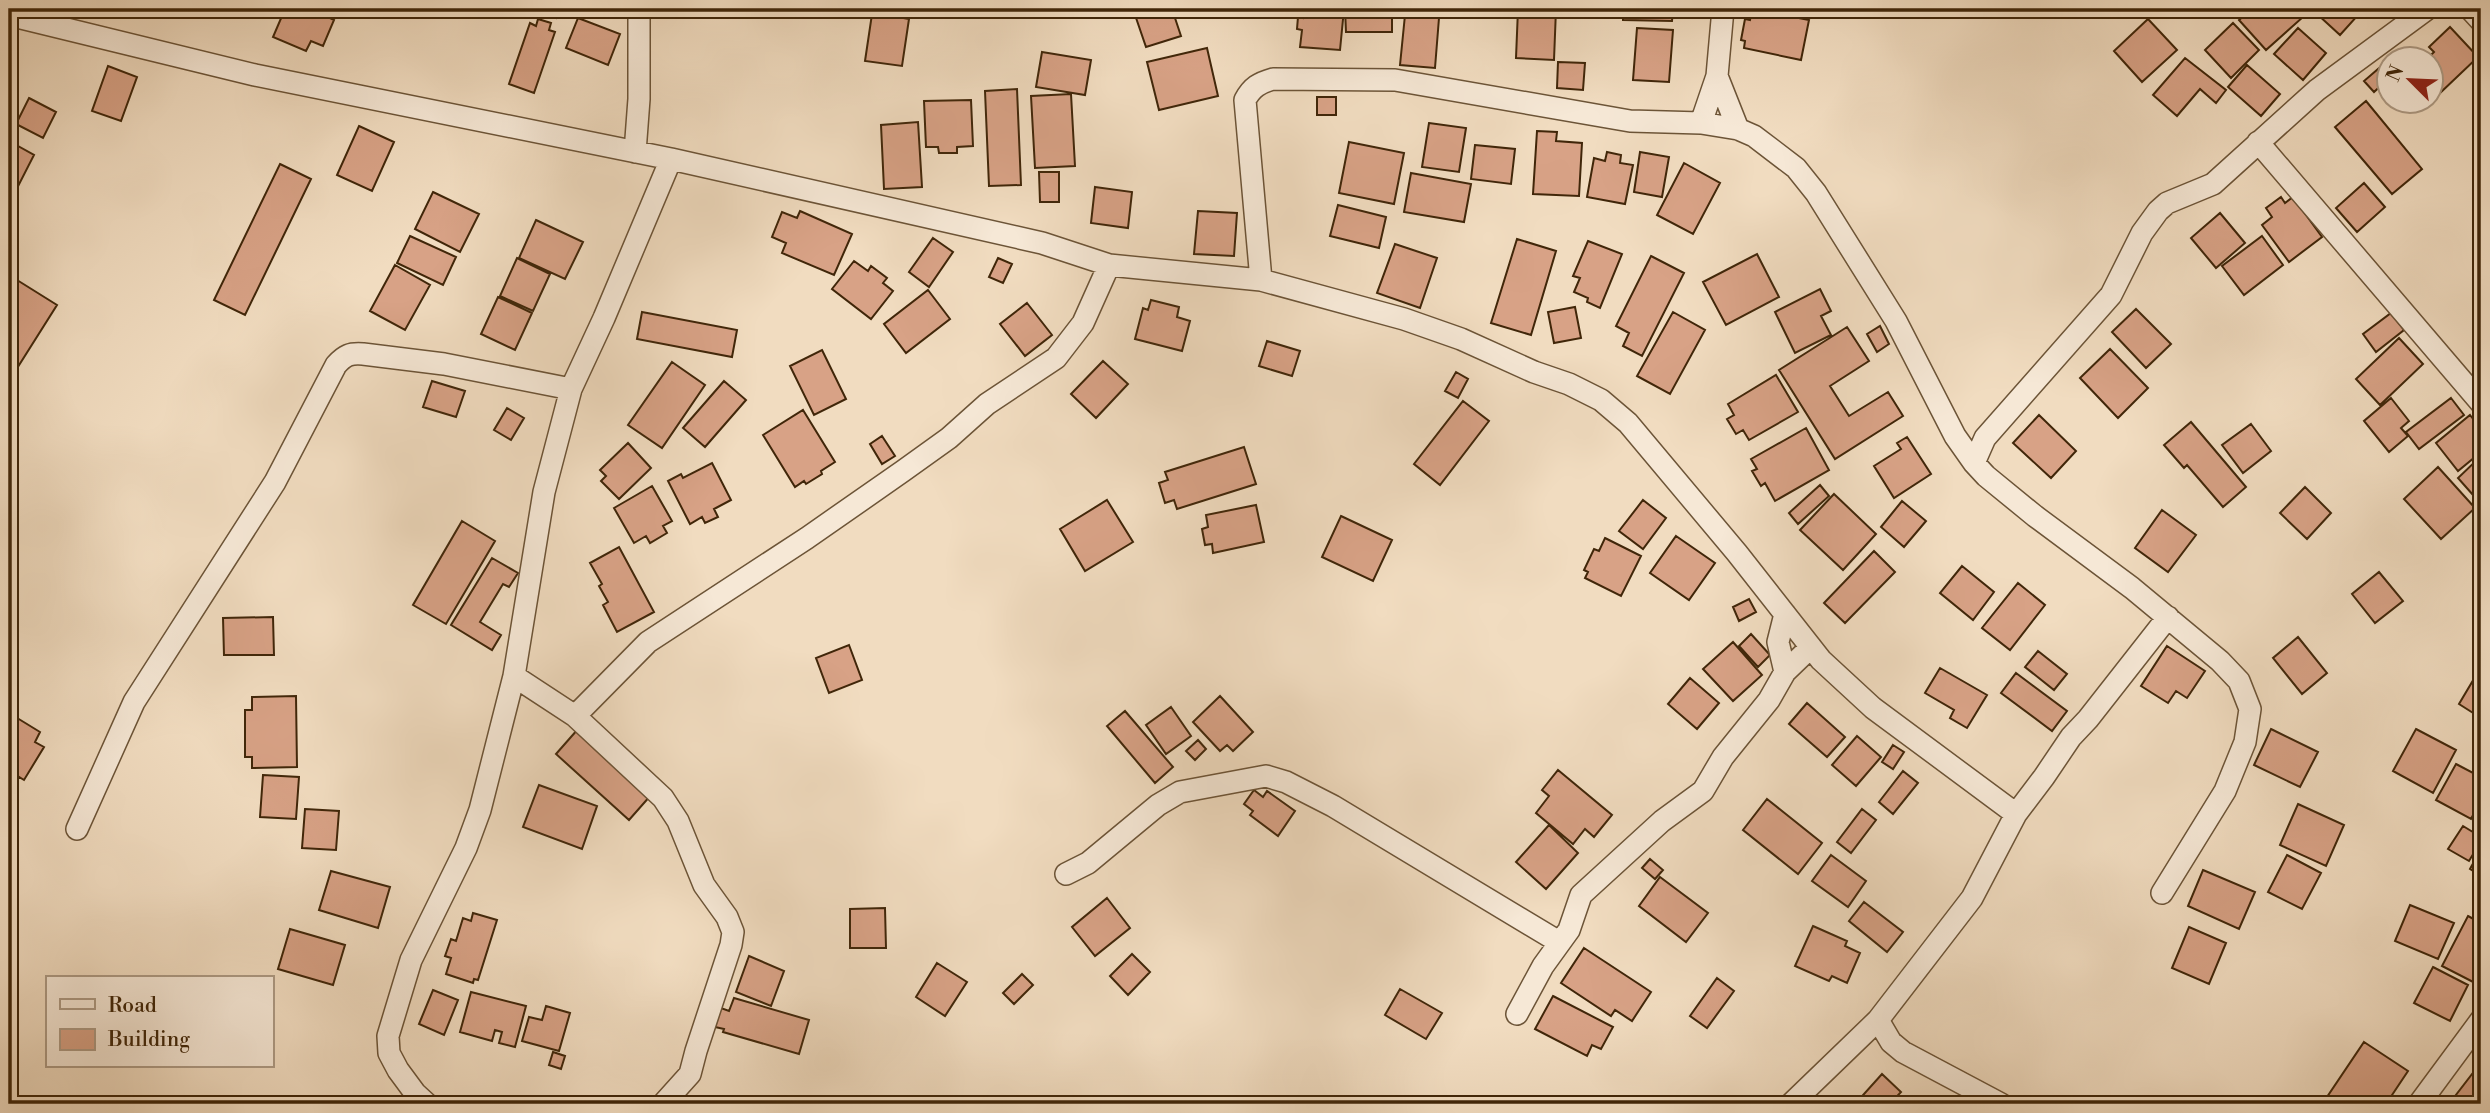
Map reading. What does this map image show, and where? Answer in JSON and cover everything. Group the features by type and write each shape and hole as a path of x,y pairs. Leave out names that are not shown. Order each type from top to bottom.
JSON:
{"street":[{"path":"635,152 639,99 639,9"},
{"path":"1701,123 1717,76 1723,9"},
{"path":"1974,463 1985,438 2111,295 2142,233 2158,211 2167,203 2213,184 2317,90 2427,9"},
{"path":"2470,9 2481,21"},
{"path":"9,15 256,75 671,159 1042,243 1109,265 1261,281 1461,339 1601,400 1628,423 1821,660 1873,708 2016,814"},
{"path":"1717,76 1738,129"},
{"path":"1261,281 1245,100 1259,83 1273,79 1395,80 1630,121 1701,123 1738,129 1754,136 1796,168 1816,193 1896,321 1955,436 1974,463 2035,516 2168,617 2220,661 2239,681 2250,709 2245,742 2225,790 2162,893"},
{"path":"2258,142 2481,403"},
{"path":"427,1104 398,1070 389,1053 388,1036 411,960 467,848 480,810 514,676 544,492 571,389 671,159"},
{"path":"575,716 648,642 882,486 949,438 987,404 1055,358 1083,323 1109,265"},
{"path":"77,828 134,702 275,482 336,365 344,356 351,353 444,364 571,389"},
{"path":"1955,436 1985,438"},
{"path":"1785,614 1778,642 1786,672"},
{"path":"1791,1104 1878,1020 1972,898 2016,814 2071,737 2168,617"},
{"path":"1517,1014 1543,966 1569,930 1581,895 1662,821 1703,791 1723,757 1769,700 1786,672 1811,647"},
{"path":"514,676 575,716 663,798 683,832 704,886 727,917 733,932 731,946 695,1051 693,1069 663,1104"},
{"path":"1066,874 1088,863 1157,805 1180,792 1266,776 1286,782 1333,806 1559,942"},
{"path":"1878,1020 1891,1042 1903,1052 2001,1104"},
{"path":"2419,1104 2481,1020"}],"building":[{"path":"285,9 329,9 326,16 334,20 323,46 311,41 306,51 273,37"},
{"path":"559,9 556,18 532,11"},
{"path":"883,9 904,10 903,18 909,19 902,66 865,61 872,14 882,15"},
{"path":"1133,9 1184,9 1173,12 1181,36 1146,47"},
{"path":"1304,9 1344,9 1340,50 1300,47 1302,30 1297,29 1298,17 1303,18"},
{"path":"1345,9 1392,9 1392,32 1346,32"},
{"path":"1518,9 1556,9 1554,60 1516,58"},
{"path":"1623,9 1673,9 1672,21 1623,20"},
{"path":"1752,9 1809,20 1801,60 1744,48 1745,41 1741,40 1745,19 1750,20"},
{"path":"2252,9 2296,9 2303,17 2266,50 2239,20"},
{"path":"2322,9 2352,9 2359,14 2340,35 2317,14"},
{"path":"1405,15 1439,18 1435,68 1400,65"},
{"path":"578,18 620,34 608,65 566,48"},
{"path":"538,19 551,23 549,30 555,32 534,93 509,84 530,23 536,26"},
{"path":"2148,19 2177,50 2142,82 2114,51"},
{"path":"2233,23 2259,50 2231,78 2205,50"},
{"path":"2450,27 2478,57 2444,89 2444,46 2430,46"},
{"path":"1637,28 1673,30 1669,82 1633,80"},
{"path":"2298,28 2326,53 2303,80 2274,54"},
{"path":"1207,48 1218,96 1159,110 1147,62"},
{"path":"1042,52 1091,60 1085,95 1036,87"},
{"path":"2185,58 2226,90 2216,103 2200,89 2177,116 2153,95"},
{"path":"1558,62 1585,63 1583,90 1557,88"},
{"path":"2247,65 2280,94 2261,116 2228,87"},
{"path":"108,66 137,77 121,121 92,111"},
{"path":"2374,72 2374,92 2364,81"},
{"path":"1017,89 1021,185 989,186 985,91"},
{"path":"1071,94 1075,166 1035,168 1031,96"},
{"path":"1317,97 1336,97 1336,115 1317,115"},
{"path":"29,98 56,112 43,138 16,124"},
{"path":"971,100 973,146 957,147 957,153 939,153 938,147 926,147 924,101"},
{"path":"2366,101 2374,111 2374,116 2378,116 2422,169 2392,194 2335,127"},
{"path":"918,122 922,187 884,189 881,125"},
{"path":"1429,123 1466,128 1459,172 1422,167"},
{"path":"359,126 394,142 372,191 337,175"},
{"path":"1537,131 1557,132 1556,141 1582,143 1579,196 1533,194"},
{"path":"9,141 34,155 12,198 9,196"},
{"path":"1349,142 1404,153 1394,204 1339,193"},
{"path":"1475,145 1515,149 1511,184 1471,179"},
{"path":"1607,152 1621,155 1620,163 1633,165 1625,204 1587,197 1594,158 1605,161"},
{"path":"1640,152 1669,157 1662,197 1634,192"},
{"path":"1684,163 1720,183 1693,234 1657,215"},
{"path":"280,164 311,179 245,315 214,300"},
{"path":"1039,172 1059,172 1059,202 1040,202"},
{"path":"1411,173 1471,184 1464,222 1404,212"},
{"path":"2364,183 2385,207 2357,232 2336,208"},
{"path":"1095,187 1132,192 1128,228 1091,223"},
{"path":"433,192 479,214 460,252 415,229"},
{"path":"2281,197 2285,203 2293,197 2322,237 2289,262 2262,225 2272,217 2266,208"},
{"path":"1338,205 1386,217 1379,248 1330,236"},
{"path":"800,211 852,234 834,275 782,253 786,243 772,237 782,212 797,218"},
{"path":"1198,211 1237,213 1234,256 1194,254"},
{"path":"2220,213 2245,243 2216,268 2191,238"},
{"path":"536,220 583,242 565,279 519,258"},
{"path":"410,236 456,257 443,285 397,263"},
{"path":"2262,236 2283,265 2244,295 2222,266"},
{"path":"933,238 953,252 929,287 909,272"},
{"path":"1517,239 1556,251 1531,335 1491,323"},
{"path":"1588,241 1622,254 1600,308 1587,302 1588,298 1574,292 1580,278 1573,276"},
{"path":"1395,244 1437,258 1420,308 1377,293"},
{"path":"1757,254 1779,297 1726,325 1703,282"},
{"path":"1651,256 1684,273 1642,356 1623,346 1629,333 1616,326"},
{"path":"517,258 550,274 533,311 500,296"},
{"path":"998,258 1012,264 1003,283 989,277"},
{"path":"854,261 868,271 871,266 887,278 883,283 893,291 871,319 832,289"},
{"path":"395,265 430,285 405,330 370,311"},
{"path":"9,275 57,305 9,381"},
{"path":"1820,289 1831,311 1821,316 1831,335 1795,353 1775,312"},
{"path":"928,290 950,319 906,353 884,324"},
{"path":"498,297 532,313 515,350 481,334"},
{"path":"1151,300 1179,307 1177,317 1190,321 1182,351 1135,339 1143,308 1148,310"},
{"path":"1027,303 1052,335 1025,356 1000,324"},
{"path":"1575,307 1581,338 1554,343 1548,312"},
{"path":"2136,309 2171,344 2146,368 2112,332"},
{"path":"642,312 737,330 732,357 637,339"},
{"path":"1673,312 1705,330 1670,394 1637,376"},
{"path":"2391,313 2404,330 2376,352 2363,334"},
{"path":"1880,326 1889,344 1877,352 1867,334"},
{"path":"1847,327 1869,361 1830,386 1849,416 1888,392 1903,416 1835,459 1779,370"},
{"path":"2399,338 2423,364 2380,405 2356,379"},
{"path":"1267,341 1300,351 1292,376 1259,366"},
{"path":"2110,349 2148,388 2118,418 2080,378"},
{"path":"822,350 846,399 814,415 790,366"},
{"path":"1103,361 1128,384 1096,418 1071,394"},
{"path":"672,362 705,385 662,448 628,425"},
{"path":"1456,372 1468,379 1458,398 1445,391"},
{"path":"1776,375 1798,412 1749,440 1743,430 1736,434 1727,419 1734,415 1728,404"},
{"path":"432,381 465,391 456,417 423,407"},
{"path":"724,381 746,400 705,447 683,428"},
{"path":"2391,398 2409,421 2401,428 2408,436 2389,452 2364,421"},
{"path":"2451,398 2464,415 2419,449 2406,432"},
{"path":"1463,401 1489,421 1440,485 1414,464"},
{"path":"507,408 524,418 511,440 494,430"},
{"path":"803,410 835,462 806,484 804,481 795,487 763,435"},
{"path":"2039,415 2076,451 2051,478 2013,443"},
{"path":"2470,415 2481,429 2481,452 2458,471 2436,443"},
{"path":"2191,422 2246,487 2223,507 2187,465 2184,468 2164,445"},
{"path":"2251,424 2271,451 2243,473 2222,445"},
{"path":"1806,428 1829,470 1775,501 1765,483 1761,486 1752,471 1757,469 1751,459"},
{"path":"882,436 895,456 882,464 870,444"},
{"path":"1907,437 1931,474 1894,498 1874,466 1901,449 1897,443"},
{"path":"628,443 651,468 619,499 601,481 606,476 600,470"},
{"path":"1244,447 1256,484 1177,509 1174,500 1165,503 1159,483 1168,480 1165,472"},
{"path":"2481,456 2481,504 2458,478"},
{"path":"712,463 731,500 714,509 718,517 705,523 702,517 690,524 668,481 681,474 683,478"},
{"path":"2438,467 2475,508 2441,539 2404,499"},
{"path":"1820,485 1829,496 1798,524 1789,513"},
{"path":"652,486 672,521 663,526 667,533 650,543 646,536 634,543 614,508"},
{"path":"2305,487 2331,513 2307,539 2280,513"},
{"path":"1834,494 1876,534 1843,570 1800,530"},
{"path":"1107,500 1133,542 1085,571 1060,529"},
{"path":"1643,500 1666,518 1643,549 1619,531"},
{"path":"1902,501 1926,521 1904,547 1881,527"},
{"path":"1256,505 1264,542 1213,553 1212,544 1205,545 1202,529 1208,527 1206,515"},
{"path":"2162,510 2196,535 2168,572 2135,548"},
{"path":"1341,516 1392,540 1373,581 1322,557"},
{"path":"462,521 495,541 446,624 413,605"},
{"path":"1676,536 1715,563 1689,600 1650,573"},
{"path":"1605,538 1641,556 1621,596 1585,578 1588,572 1584,570 1594,549 1599,551"},
{"path":"619,547 654,612 617,632 603,605 608,602 599,586 602,584 590,563"},
{"path":"1874,551 1895,572 1845,623 1824,603"},
{"path":"492,558 518,573 509,587 503,584 480,622 501,635 492,650 451,625"},
{"path":"1962,566 1994,592 1973,620 1940,593"},
{"path":"2379,572 2403,601 2375,623 2352,594"},
{"path":"2018,583 2045,605 2010,650 1982,628"},
{"path":"1749,599 1756,612 1739,621 1733,607"},
{"path":"273,617 274,655 224,655 223,618"},
{"path":"1751,634 1770,655 1758,667 1739,646"},
{"path":"2298,637 2327,673 2302,694 2273,658"},
{"path":"1733,642 1762,675 1733,701 1703,669"},
{"path":"849,645 862,680 829,693 816,658"},
{"path":"2167,646 2205,671 2187,698 2176,691 2168,703 2141,686"},
{"path":"2038,651 2067,674 2054,690 2025,667"},
{"path":"2481,667 2481,718 2459,704"},
{"path":"1940,668 1987,695 1967,728 1950,718 1954,710 1925,693"},
{"path":"2016,673 2067,711 2052,731 2001,693"},
{"path":"1690,678 1719,703 1697,729 1668,704"},
{"path":"296,696 297,767 252,768 252,757 245,757 245,710 252,710 252,697"},
{"path":"1220,696 1253,732 1233,751 1227,745 1220,751 1193,722"},
{"path":"1807,703 1845,737 1827,757 1789,724"},
{"path":"1171,707 1191,736 1166,754 1146,725"},
{"path":"1125,711 1173,767 1155,783 1107,726"},
{"path":"9,713 40,732 35,742 44,747 24,780 19,777 9,795"},
{"path":"578,729 651,795 629,820 556,754"},
{"path":"2271,729 2318,752 2300,787 2254,765"},
{"path":"2416,729 2456,750 2433,793 2393,771"},
{"path":"1857,736 1881,757 1856,786 1832,765"},
{"path":"1198,740 1206,749 1195,760 1186,751"},
{"path":"1893,745 1904,752 1893,769 1882,762"},
{"path":"2456,764 2481,777 2481,800 2471,819 2436,800"},
{"path":"1558,770 1612,815 1594,837 1585,829 1573,844 1536,813 1549,796 1542,790"},
{"path":"1903,771 1918,783 1893,814 1879,802"},
{"path":"263,775 299,777 296,819 260,817"},
{"path":"539,785 597,806 582,849 523,827"},
{"path":"1254,790 1263,797 1267,791 1295,811 1278,836 1250,815 1253,811 1244,804"},
{"path":"1767,799 1822,843 1798,874 1743,830"},
{"path":"2298,804 2344,825 2326,866 2280,845"},
{"path":"305,809 339,811 336,850 302,848"},
{"path":"1862,809 1876,820 1851,853 1837,842"},
{"path":"1549,825 1578,853 1546,889 1516,862"},
{"path":"2463,826 2481,837 2469,861 2448,849"},
{"path":"2481,849 2481,876 2470,869"},
{"path":"1831,855 1866,881 1848,907 1812,881"},
{"path":"2287,855 2321,873 2302,909 2268,892"},
{"path":"1650,859 1663,870 1655,879 1642,868"},
{"path":"2203,870 2255,892 2239,929 2188,906"},
{"path":"331,871 390,887 378,928 319,910"},
{"path":"1660,877 1708,913 1686,942 1639,906"},
{"path":"1107,898 1130,928 1095,956 1072,927"},
{"path":"1864,902 1903,932 1887,952 1849,921"},
{"path":"2410,905 2454,923 2438,959 2395,941"},
{"path":"885,908 886,948 850,948 850,909"},
{"path":"473,913 497,920 478,980 474,979 473,983 446,974 451,958 445,956 451,939 456,941 463,918 471,921"},
{"path":"2468,916 2481,923 2481,986 2442,966"},
{"path":"1813,926 1847,941 1845,946 1860,953 1847,983 1832,976 1829,981 1795,966"},
{"path":"2189,927 2226,943 2209,984 2172,968"},
{"path":"290,929 345,945 333,985 278,969"},
{"path":"1584,948 1651,992 1632,1021 1615,1010 1611,1016 1561,983"},
{"path":"1132,954 1150,972 1128,995 1110,976"},
{"path":"749,956 784,971 771,1006 736,992"},
{"path":"937,963 967,982 945,1016 916,997"},
{"path":"2433,967 2468,985 2450,1021 2414,1003"},
{"path":"1022,974 1033,985 1014,1004 1003,993"},
{"path":"1717,978 1734,991 1707,1028 1690,1016"},
{"path":"1400,989 1442,1013 1426,1039 1385,1015"},
{"path":"433,990 458,1000 444,1035 419,1024"},
{"path":"471,992 526,1006 515,1047 499,1043 502,1032 495,1030 492,1041 460,1032"},
{"path":"1553,996 1613,1027 1601,1049 1592,1045 1587,1056 1535,1029"},
{"path":"734,998 809,1020 799,1054 723,1032 724,1029 715,1027 721,1008 729,1011"},
{"path":"546,1006 570,1013 559,1051 522,1041 529,1017 542,1020"},
{"path":"2364,1042 2408,1071 2386,1104 2332,1104 2325,1100"},
{"path":"553,1052 565,1056 561,1069 549,1065"},
{"path":"2479,1065 2481,1104 2449,1104"},
{"path":"1882,1074 1901,1092 1890,1104 1855,1104"}]}
